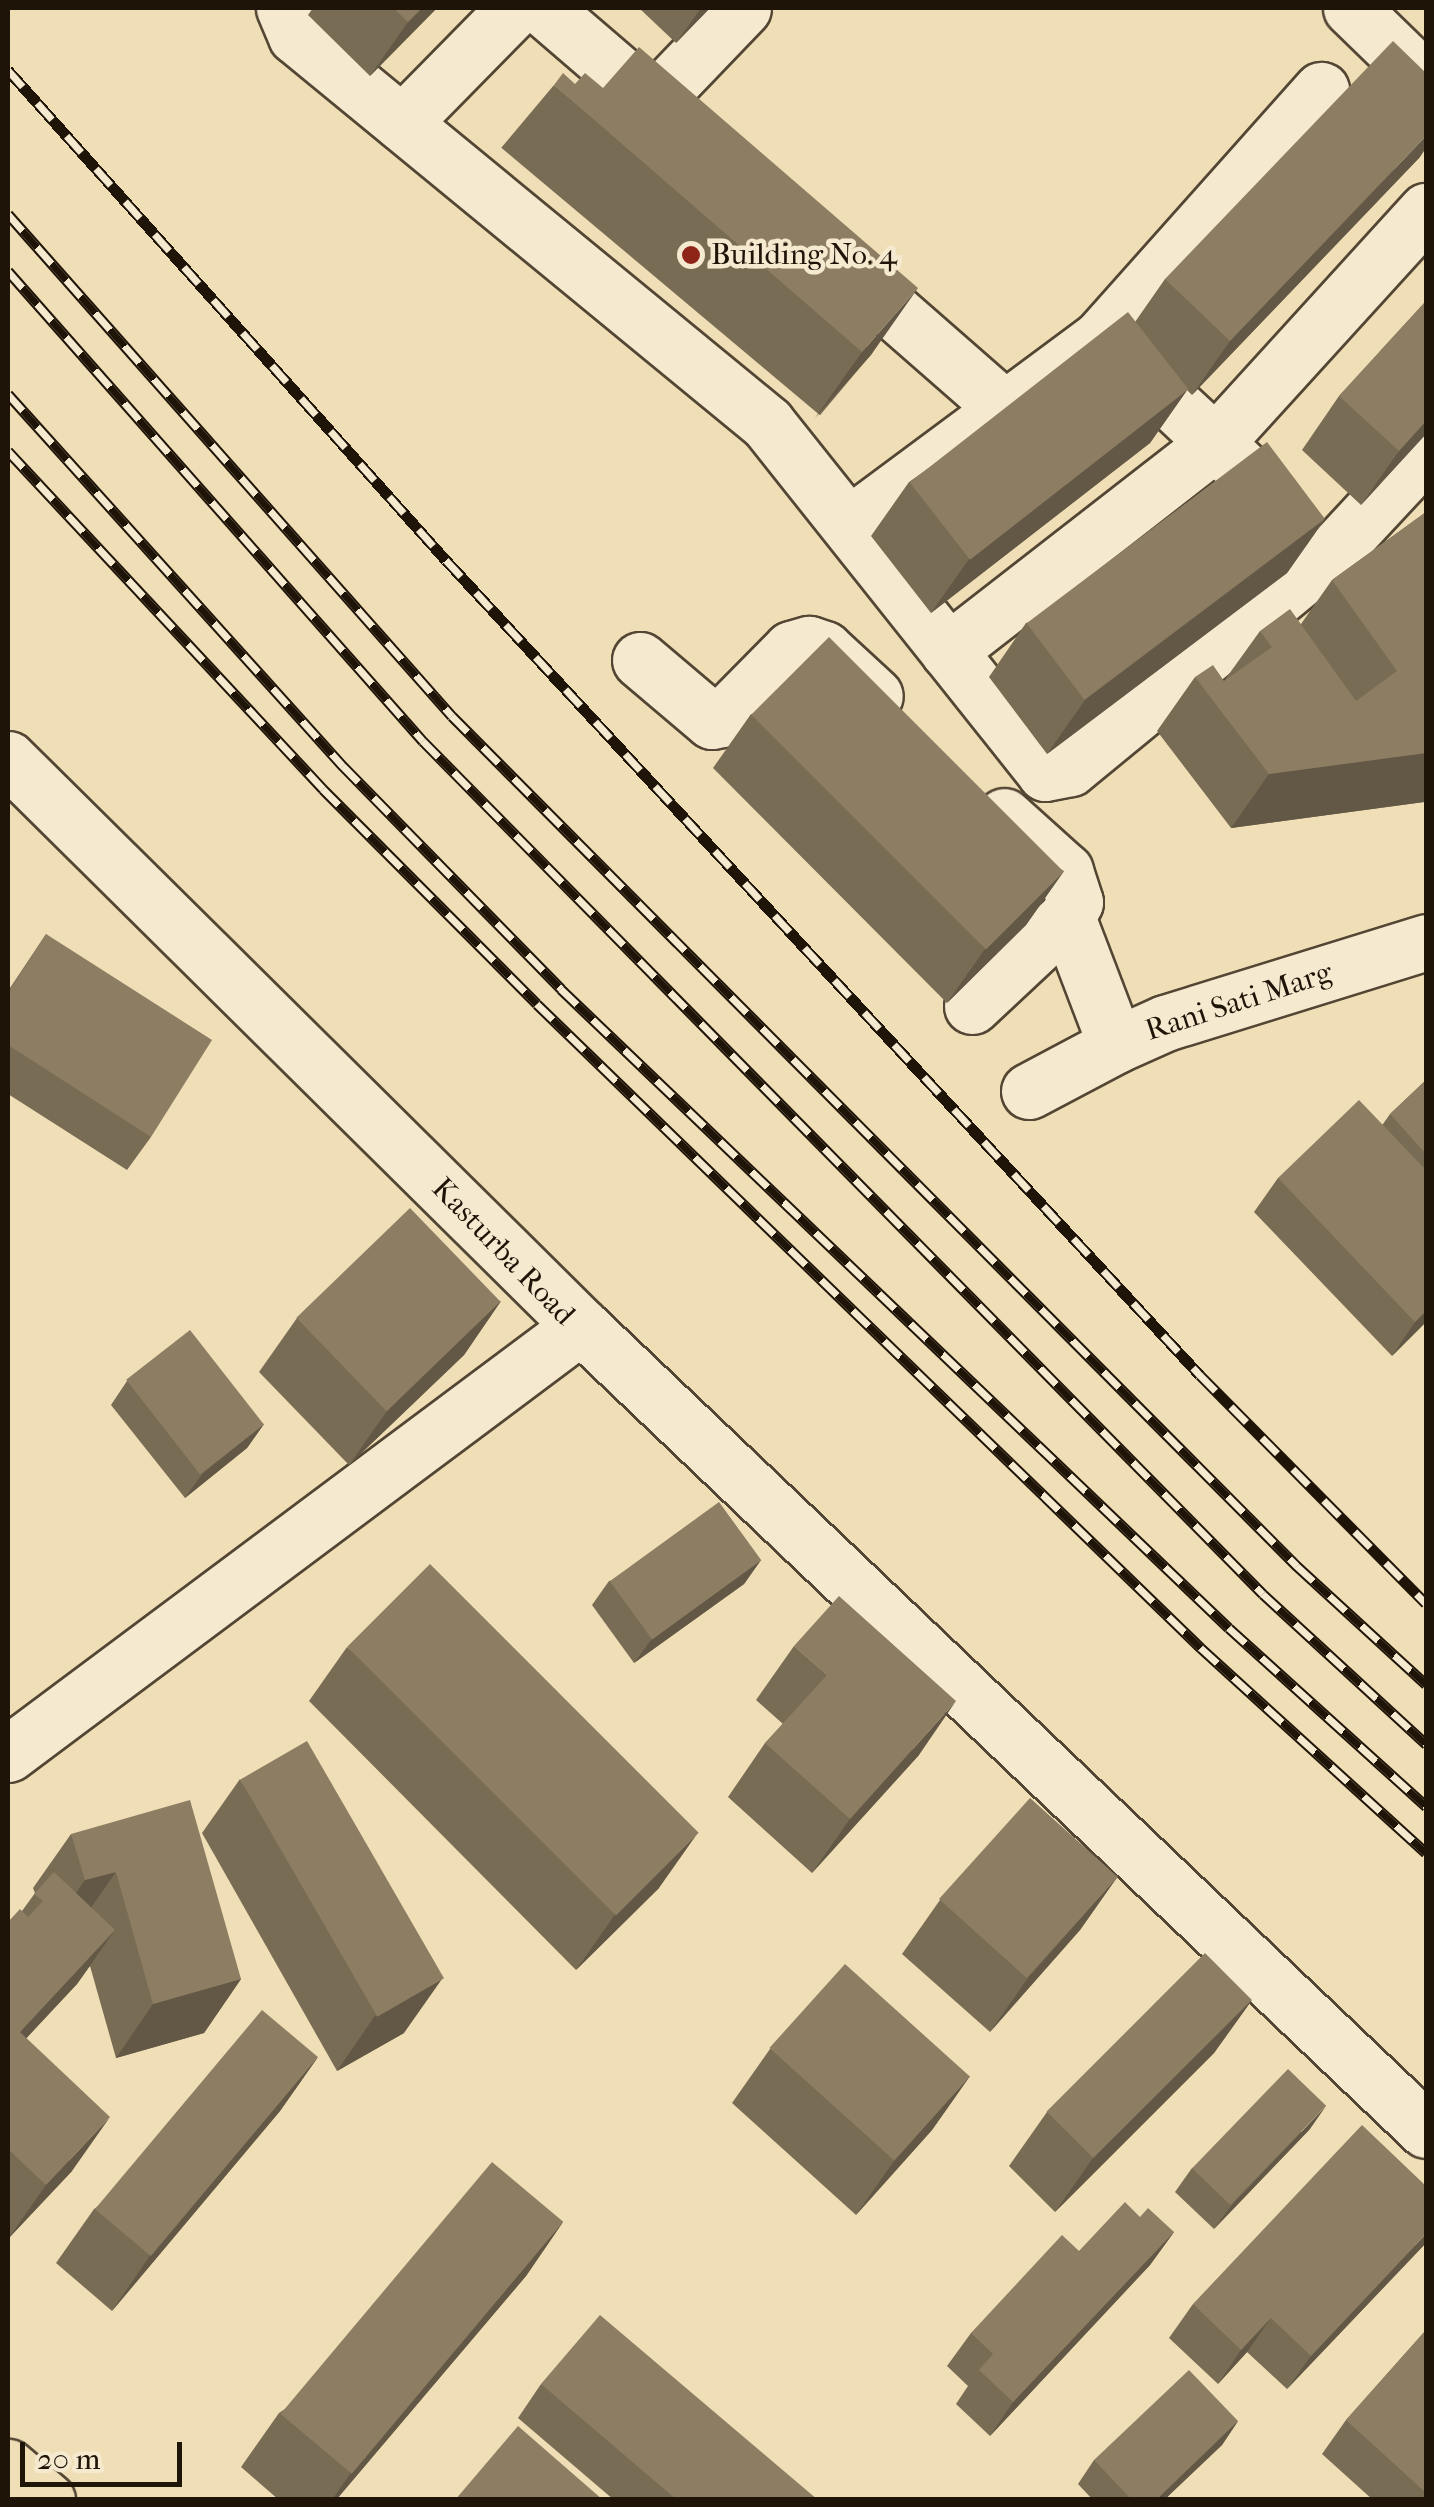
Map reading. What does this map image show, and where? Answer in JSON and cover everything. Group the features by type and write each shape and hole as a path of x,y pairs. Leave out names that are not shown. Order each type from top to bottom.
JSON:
{"main road":[{"path":"8,2466 46,2500"}],"street":[{"path":"284,8 296,36 768,423 852,523 1034,764 1058,774 1332,552 1426,452"},
{"path":"402,123 515,8"},
{"path":"543,8 712,154"},
{"path":"653,102 743,8"},
{"path":"1351,8 1426,81"},
{"path":"852,523 1101,337 1321,90"},
{"path":"948,651 1216,444 1426,212"},
{"path":"800,230 1005,409"},
{"path":"1101,337 1332,552"},
{"path":"640,660 712,721 722,719 791,649 809,644 824,650 909,728"},
{"name":"Kasturba Road","path":"8,759 581,1326 8,1754"},
{"name":"Rani Sati Marg","path":"966,780 1065,871 1074,902 1067,917 1116,1045 1164,1023 1426,942"},
{"path":"972,1006 1067,917"},
{"path":"1028,1091 1116,1045"},
{"path":"581,1326 1426,2130"}],"building":[{"path":"393,8 422,8 408,22"},
{"path":"1393,41 1426,73 1426,136 1230,341 1165,279"},
{"path":"639,47 918,288 862,352 554,85 563,73 575,84 585,73 603,88"},
{"path":"1426,301 1426,421 1399,451 1339,396"},
{"path":"1128,312 1188,389 970,560 910,483"},
{"path":"1267,442 1325,519 1084,700 1027,623"},
{"path":"1426,512 1426,753 1269,774 1195,677 1213,665 1224,681 1272,647 1260,631 1290,609 1356,701 1397,671 1332,580"},
{"path":"829,637 1064,872 986,950 751,715"},
{"path":"46,934 212,1040 151,1137 8,1045 8,993"},
{"path":"1426,1080 1426,1154 1390,1114"},
{"path":"1359,1100 1426,1170 1426,1311 1415,1322 1278,1178"},
{"path":"410,1208 500,1302 387,1411 296,1318"},
{"path":"190,1330 264,1425 200,1474 126,1380"},
{"path":"719,1502 761,1560 652,1640 610,1581"},
{"path":"430,1564 699,1833 616,1915 347,1647"},
{"path":"839,1596 956,1701 850,1819 765,1743 827,1675 794,1646"},
{"path":"307,1741 444,1978 377,2017 240,1780"},
{"path":"1030,1798 1118,1877 1027,1978 939,1899"},
{"path":"190,1800 241,1979 153,2004 116,1872 85,1880 71,1834"},
{"path":"54,1872 115,1930 20,2032 110,2117 46,2185 8,2149 8,1922 20,1909 28,1917 43,1901 34,1894"},
{"path":"1205,1953 1252,2000 1093,2158 1047,2111"},
{"path":"845,1964 970,2076 894,2160 769,2048"},
{"path":"262,2010 318,2057 151,2256 95,2209"},
{"path":"1288,2069 1326,2106 1230,2205 1192,2168"},
{"path":"1362,2125 1426,2186 1426,2234 1311,2356 1271,2318 1241,2350 1193,2304"},
{"path":"492,2162 563,2222 352,2474 281,2414"},
{"path":"1125,2202 1140,2217 1148,2208 1174,2232 1013,2402 979,2370 993,2354 971,2333 1062,2235 1079,2251"},
{"path":"600,2315 818,2500 677,2500 541,2384"},
{"path":"1426,2330 1426,2493 1346,2420"},
{"path":"1189,2370 1238,2421 1156,2500 1132,2500 1094,2460"},
{"path":"518,2426 603,2500 455,2500"}],"railway":[{"path":"8,70 446,560 1200,1375 1426,1603"},
{"path":"8,214 452,716 1297,1566 1426,1684"},
{"path":"8,271 423,741 1263,1594 1426,1744"},
{"path":"8,394 343,766 561,989 1229,1628 1426,1806"},
{"path":"8,451 323,789 537,1004 1201,1648 1426,1853"}],"place":[{"name":"Building No. 4","path":"691,255"}]}
